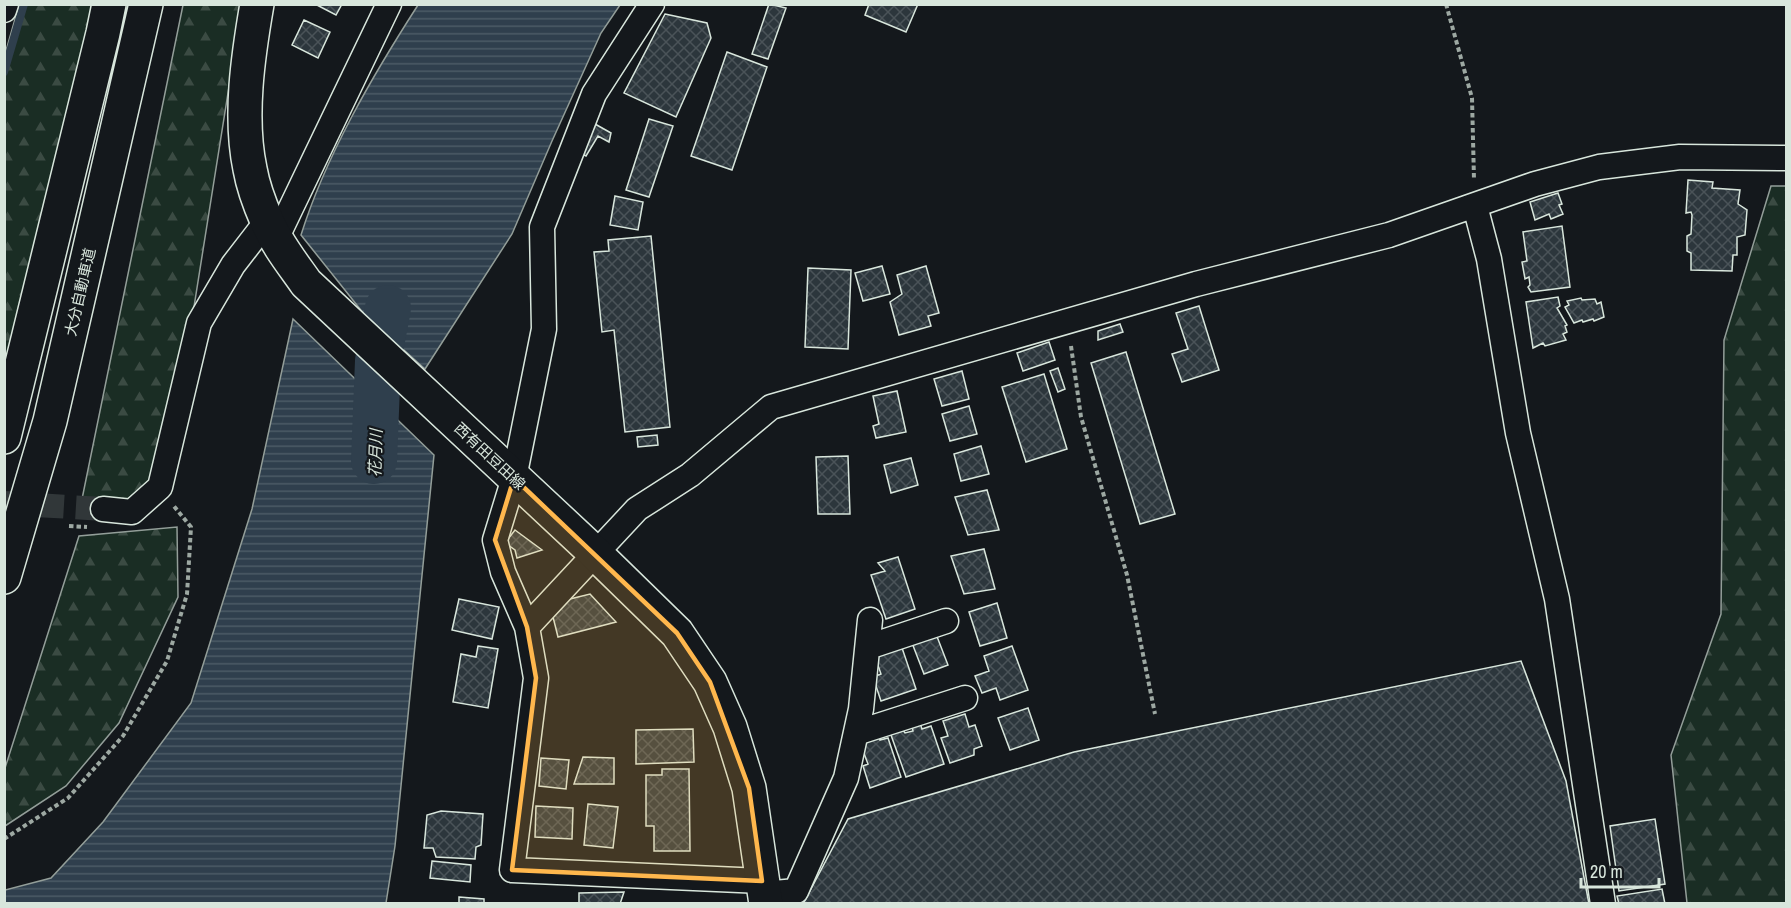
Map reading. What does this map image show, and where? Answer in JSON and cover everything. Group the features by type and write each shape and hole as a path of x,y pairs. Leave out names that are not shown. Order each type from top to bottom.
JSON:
{"main road":[{"path":"4,436 101,45 109,4"},
{"name":"大分自動車道","path":"4,577 50,421 146,4"},
{"name":"西有田豆田線","path":"257,4 249,48 245,116 250,169 272,230 306,283 596,554 676,633 710,682 730,727 749,788 764,893"}],"street":[{"path":"4,10 6,4"},
{"path":"103,509 132,512 160,487 199,323 233,265 272,230 389,4"},
{"path":"652,4 594,94 542,227 544,329 504,469 495,540 503,572 527,627 536,678 512,870 764,893 796,891 846,778 861,709 870,620"},
{"path":"527,627 637,508 690,475 771,407 1196,284 1389,235 1535,184 1599,167 1680,157 1786,158"},
{"path":"1475,206 1489,260 1518,433 1557,599 1603,903"},
{"path":"868,647 946,621"},
{"path":"856,733 965,698"}],"path":[{"path":"1446,4 1472,98 1475,206"},
{"path":"1068,321 1081,417 1127,575 1155,714"},
{"path":"4,839 68,798 123,736 167,661 187,594 191,527 160,487"}],"highlighted area":[{"path":"514,478 677,633 710,682 749,788 762,881 512,870 536,678 527,627 495,540"}],"green space":[{"path":"19,5 101,5 5,425 5,54"},
{"path":"183,5 242,5 193,313 154,479 125,501 82,499"},
{"path":"1771,186 1786,186 1786,903 1687,903 1671,755 1721,614 1724,340"},
{"path":"177,527 178,597 119,723 66,786 5,826 5,768 79,536"}],"water":[{"path":"418,5 620,5 601,33 512,234 425,369 364,314 301,235 311,205 352,116"},
{"path":"293,319 434,455 395,846 386,903 5,903 5,890 51,878 103,822 191,703 252,509"}],"building":[{"path":"315,4 342,4 336,15"},
{"path":"769,4 786,8 768,59 752,54"},
{"path":"869,4 918,4 906,32 865,15"},
{"path":"665,14 707,23 711,38 676,117 624,93"},
{"path":"304,20 330,32 318,58 292,45"},
{"path":"727,52 767,67 732,170 691,156"},
{"path":"649,119 673,126 649,197 626,190"},
{"path":"595,124 611,133 609,142 598,136 586,156 580,153"},
{"path":"1688,180 1713,182 1712,188 1740,190 1738,204 1747,210 1745,235 1737,237 1737,255 1733,255 1732,271 1691,270 1691,253 1687,251 1687,236 1691,234 1692,215 1691,212 1686,213"},
{"path":"1558,193 1562,204 1559,205 1563,214 1551,219 1549,214 1535,220 1530,202"},
{"path":"615,196 643,202 638,230 610,225"},
{"path":"1562,226 1570,287 1531,292 1528,287 1529,277 1525,279 1522,262 1527,261 1523,232"},
{"path":"651,236 670,427 625,432 614,330 602,332 594,252 609,251 608,240"},
{"path":"882,266 890,294 863,301 855,273"},
{"path":"926,266 939,313 928,316 931,326 899,335 890,302 902,294 897,275"},
{"path":"808,268 851,270 848,349 805,347"},
{"path":"1558,297 1560,306 1557,308 1567,325 1565,326 1567,332 1563,334 1566,340 1545,346 1543,343 1533,348 1526,302"},
{"path":"1581,298 1582,300 1595,299 1597,304 1601,302 1604,317 1594,321 1593,319 1583,322 1582,320 1574,323 1565,307 1569,305 1567,301"},
{"path":"1199,306 1219,370 1182,382 1172,354 1188,349 1176,313"},
{"path":"1120,324 1123,332 1098,340 1098,331"},
{"path":"1049,342 1055,360 1023,371 1017,353"},
{"path":"1126,352 1175,514 1140,524 1091,363"},
{"path":"1058,368 1065,389 1058,392 1050,371"},
{"path":"962,371 969,399 942,406 934,379"},
{"path":"1044,374 1067,449 1026,462 1002,387"},
{"path":"897,391 906,432 876,438 873,426 879,424 873,396"},
{"path":"969,406 977,434 950,441 942,414"},
{"path":"657,435 658,445 638,447 637,437"},
{"path":"981,446 989,474 961,481 954,454"},
{"path":"848,456 850,514 818,514 816,457"},
{"path":"911,458 918,485 891,493 884,465"},
{"path":"987,490 999,530 968,535 955,497"},
{"path":"515,530 542,550 517,558 515,550 505,543"},
{"path":"984,549 995,589 964,594 951,556"},
{"path":"898,557 915,609 886,619 871,575 885,571 878,563"},
{"path":"590,594 616,622 558,637 553,617 566,600"},
{"path":"459,599 499,607 492,639 452,630"},
{"path":"997,603 1007,638 980,646 969,612"},
{"path":"936,634 948,665 924,674 912,643"},
{"path":"900,642 916,689 881,701 873,677 881,674 873,651"},
{"path":"478,646 498,649 488,708 453,702 461,654 476,657"},
{"path":"1012,646 1028,690 1000,700 996,688 982,693 975,676 989,671 984,656"},
{"path":"1521,661 1566,781 1589,904 803,904 848,819 1074,752"},
{"path":"1028,708 1039,740 1010,750 998,718"},
{"path":"965,714 969,727 975,725 982,746 974,749 974,755 950,763 941,738 948,736 943,721"},
{"path":"898,723 905,733 913,731 912,726 920,723 922,729 931,726 944,764 906,777 891,735"},
{"path":"693,729 694,762 636,764 636,730"},
{"path":"879,736 880,740 888,738 901,777 870,788 863,766 868,764 860,743"},
{"path":"583,757 614,758 614,784 574,784"},
{"path":"541,758 569,760 566,789 539,786"},
{"path":"662,769 689,769 690,851 654,851 654,826 646,826 646,775 662,775"},
{"path":"588,804 618,807 613,848 584,845"},
{"path":"536,806 573,808 572,839 535,837"},
{"path":"441,811 483,814 481,845 476,847 475,859 436,857 433,848 424,848 427,815"},
{"path":"1655,819 1665,884 1619,891 1610,826"},
{"path":"432,861 471,865 470,882 430,878"},
{"path":"1662,889 1665,904 1619,904 1617,896"},
{"path":"624,892 620,904 579,904 579,893"},
{"path":"459,897 484,899 484,904 459,904"}],"waterway":[{"path":"4,72 24,4"},
{"name":"花月川","path":"374,461 378,361 388,308"}],"tunnel":[{"path":"4,503 103,509"}]}
